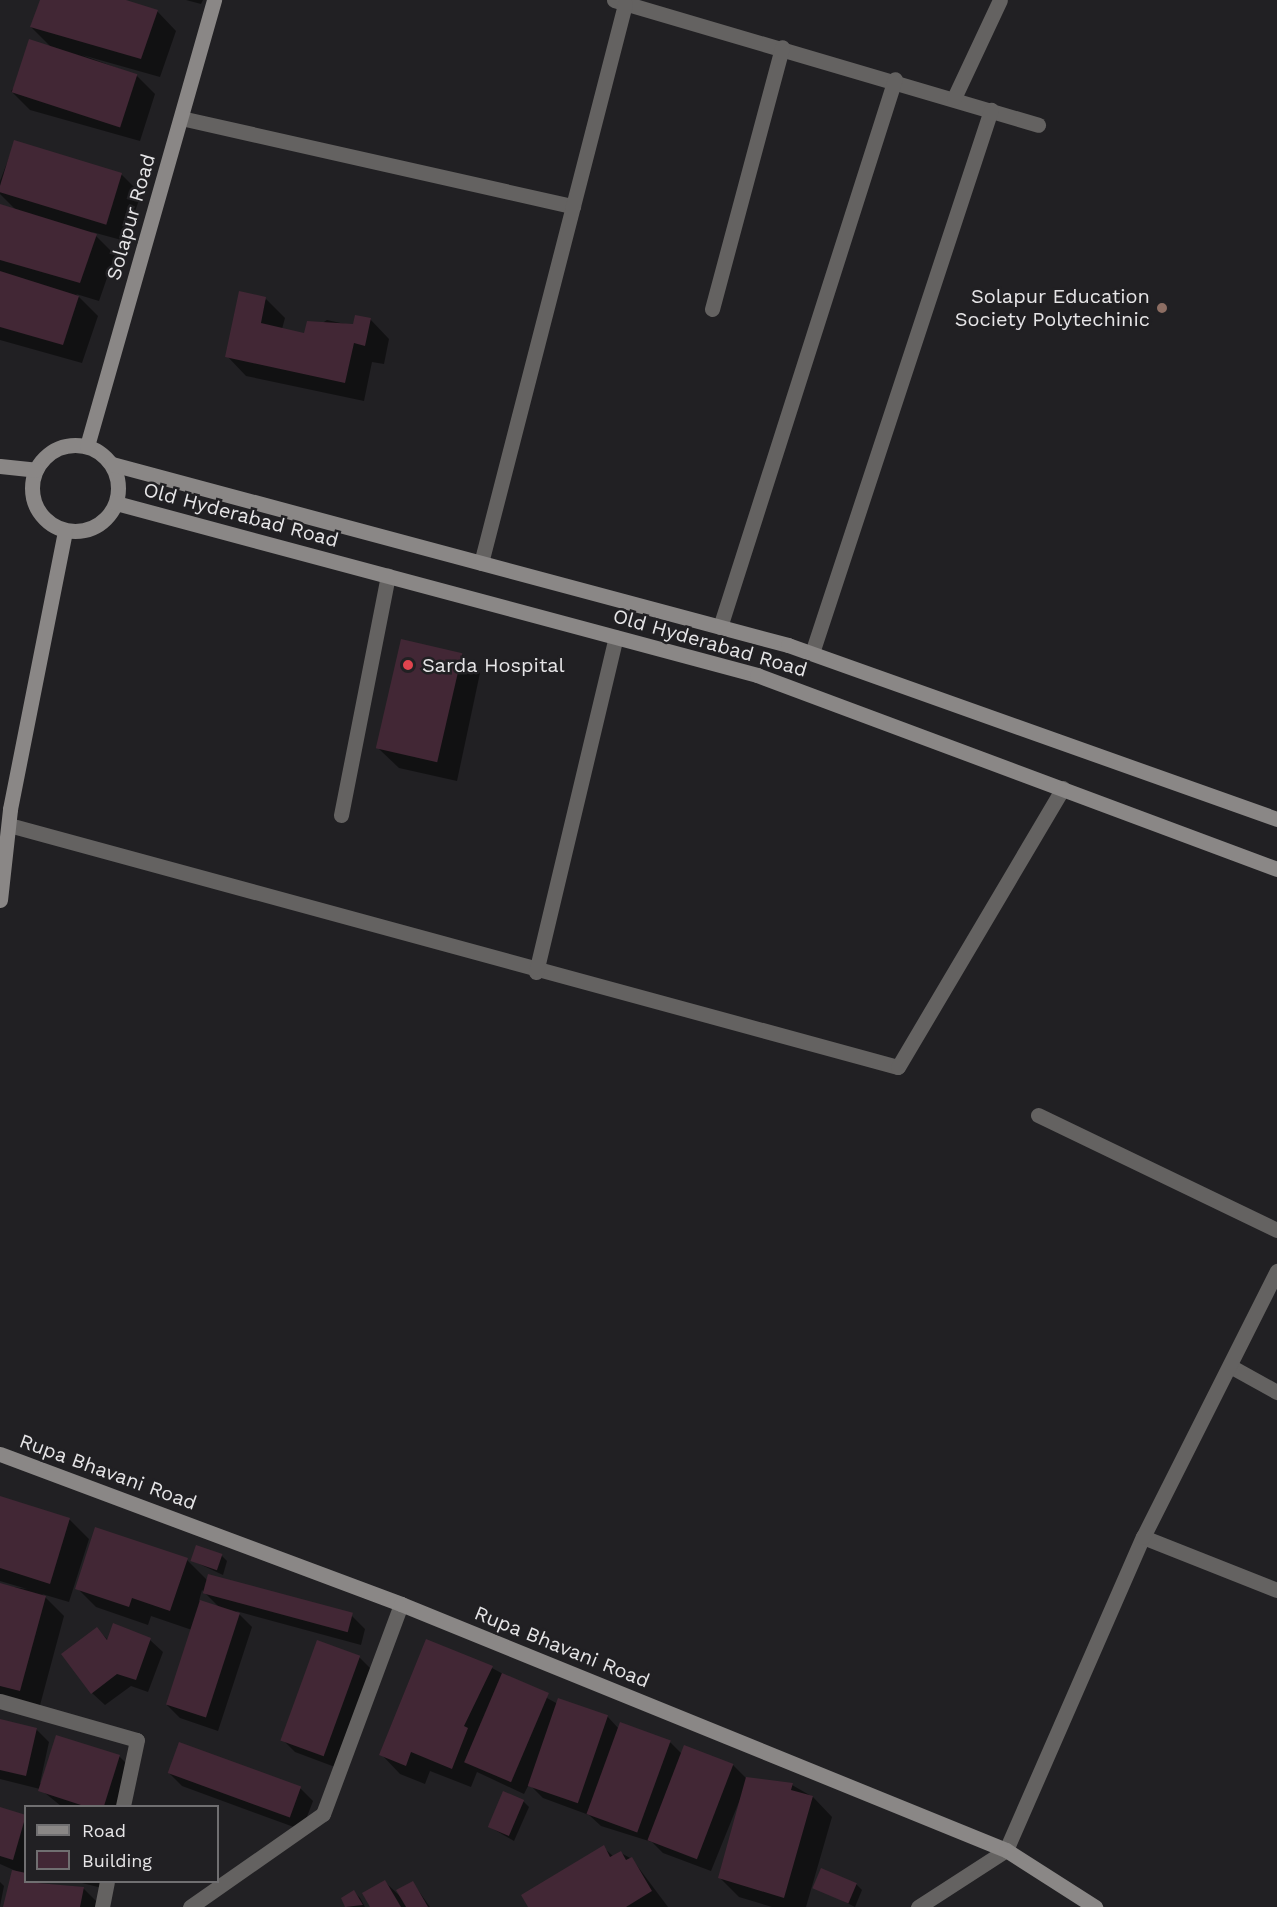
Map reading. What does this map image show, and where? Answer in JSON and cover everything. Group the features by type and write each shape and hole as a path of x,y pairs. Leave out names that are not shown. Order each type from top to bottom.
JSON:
{"main road":[{"name":"Solapur Road","path":"87,446 214,0"},
{"path":"112,464 116,503 88,530 65,530 51,524 33,500 36,470 61,446 87,446 112,464 812,653 1277,819"},
{"path":"0,466 36,470"},
{"name":"Old Hyderabad Road","path":"116,503 757,675 1277,869"},
{"path":"0,900 6,815 65,530"},
{"name":"Rupa Bhavani Road","path":"0,1454 401,1604 1006,1850 1095,1907"}],"street":[{"path":"954,98 1000,0"},
{"path":"481,563 573,206 619,2 895,79 1038,125"},
{"path":"712,309 782,47"},
{"path":"720,627 895,79"},
{"path":"812,653 992,110"},
{"path":"181,118 573,206"},
{"path":"341,815 388,576"},
{"path":"536,972 616,637"},
{"path":"6,815 536,972 898,1067 1063,788"},
{"path":"1038,1115 1277,1230"},
{"path":"918,1907 1006,1850 1143,1538 1277,1271"},
{"path":"1230,1366 1277,1392"},
{"path":"1143,1538 1277,1590"},
{"path":"190,1907 323,1814 401,1604"},
{"path":"0,1701 137,1740 123,1805"},
{"path":"102,1907 107,1883"}],"building":[{"path":"40,0 126,0 158,10 141,59 30,27"},
{"path":"29,39 137,74 120,127 12,92"},
{"path":"14,140 122,173 106,225 0,192"},
{"path":"0,204 97,234 80,283 0,260"},
{"path":"0,271 79,296 63,345 0,327"},
{"path":"239,291 266,297 261,323 304,333 307,321 353,324 355,315 371,318 365,346 354,343 345,383 225,357"},
{"path":"401,639 462,653 437,762 376,748"},
{"path":"0,1496 70,1518 50,1584 0,1568"},
{"path":"95,1527 188,1558 170,1611 132,1598 129,1607 75,1589"},
{"path":"196,1545 222,1554 217,1570 190,1561"},
{"path":"208,1574 353,1613 348,1632 203,1593"},
{"path":"0,1583 46,1596 20,1691 0,1686"},
{"path":"200,1600 240,1613 206,1718 166,1705"},
{"path":"113,1623 151,1638 136,1680 117,1674 91,1694 61,1654 97,1627 107,1640"},
{"path":"426,1639 493,1666 464,1726 468,1728 452,1769 411,1752 406,1766 379,1755"},
{"path":"317,1640 360,1656 324,1756 280,1741"},
{"path":"502,1673 549,1693 511,1782 464,1762"},
{"path":"558,1698 608,1715 578,1803 528,1786"},
{"path":"0,1719 37,1728 26,1776 0,1770"},
{"path":"620,1722 671,1740 637,1833 586,1814"},
{"path":"56,1735 120,1755 104,1805 81,1805 38,1791"},
{"path":"179,1742 301,1786 290,1817 168,1773"},
{"path":"684,1745 733,1764 697,1859 647,1840"},
{"path":"746,1777 793,1783 791,1790 813,1796 784,1898 718,1878"},
{"path":"503,1791 524,1800 509,1836 488,1827"},
{"path":"0,1807 24,1814 24,1822 13,1860 0,1856"},
{"path":"604,1845 610,1857 621,1851 626,1860 632,1857 652,1891 626,1907 528,1907 521,1895"},
{"path":"821,1868 857,1883 848,1903 812,1888"},
{"path":"12,1870 24,1873 24,1883 84,1887 80,1907 3,1907"},
{"path":"385,1880 401,1907 370,1907 362,1893"},
{"path":"413,1881 428,1907 406,1907 396,1890"},
{"path":"354,1890 363,1905 345,1907 341,1898"}],"place":[{"name":"Solapur Education Society Polytechinic","path":"1162,308"},
{"name":"Sarda Hospital","path":"408,665"}]}
